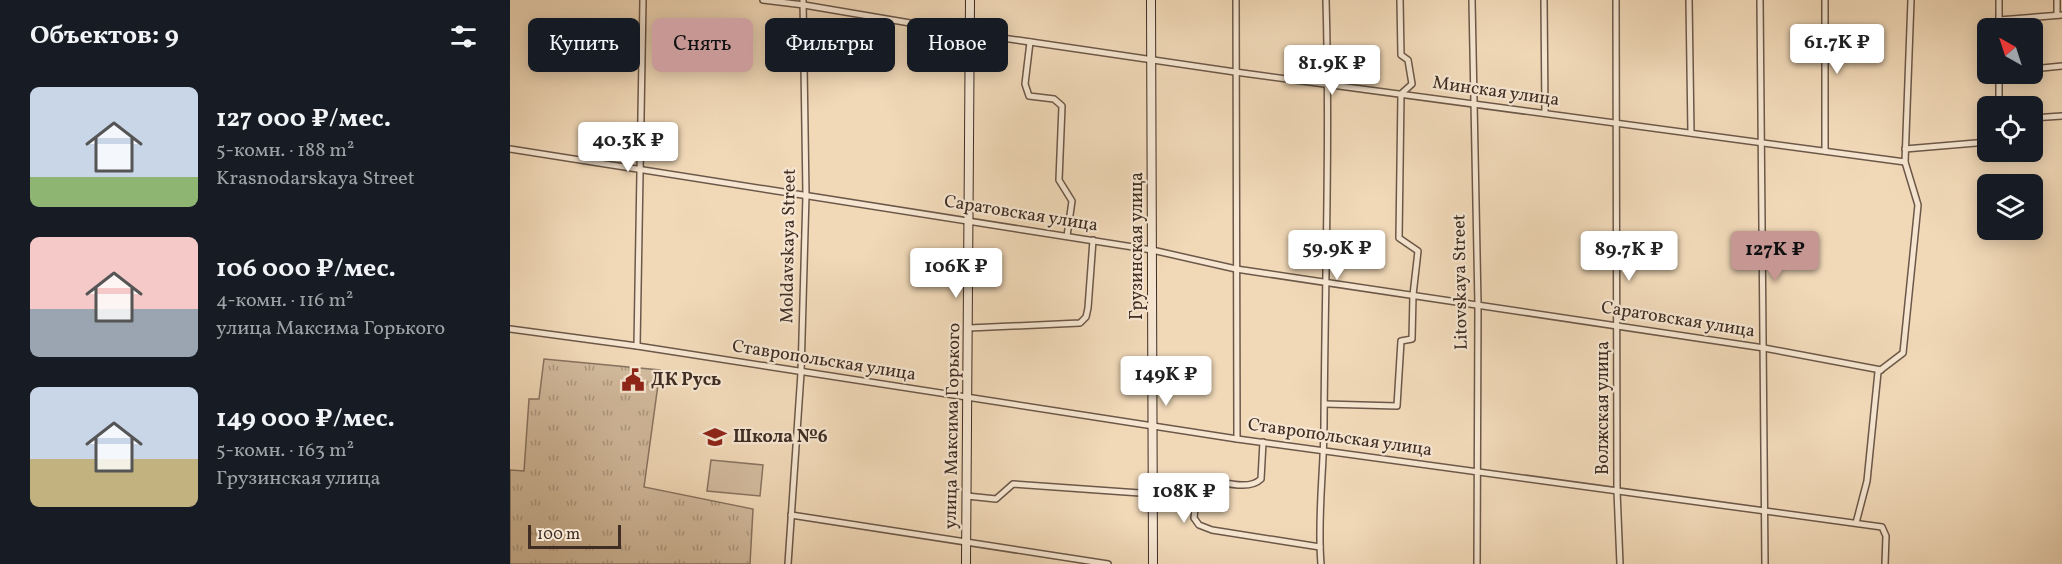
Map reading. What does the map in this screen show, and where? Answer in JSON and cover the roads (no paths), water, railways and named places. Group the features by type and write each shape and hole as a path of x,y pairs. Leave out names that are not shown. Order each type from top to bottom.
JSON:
{"main road":[{"name":"улица Максима Горького","path":"969,18 970,0"},
{"name":"Грузинская улица","path":"1152,0 1153,564"},
{"name":"улица Максима Горького","path":"966,564 969,72"}],"street":[{"path":"637,346 643,0"},
{"name":"Минская улица","path":"763,0 804,2 907,21"},
{"path":"1236,0 1237,439"},
{"path":"1321,564 1328,84 1326,0"},
{"path":"1324,404 1397,406 1401,341 1412,339 1413,295 1418,251 1399,238 1401,94 1412,84 1408,60 1401,55 1400,0"},
{"name":"Litovskaya Street","path":"1472,0 1472,104 1478,305 1477,564"},
{"path":"1544,0 1545,113"},
{"name":"Волжская улица","path":"1616,0 1617,490 1620,564"},
{"path":"1689,0 1691,133"},
{"path":"1761,0 1765,564"},
{"path":"1825,0 1825,151"},
{"path":"1856,523 1867,481 1878,372 1903,353 1918,205 1905,162 1911,0"},
{"path":"1999,0 1999,18"},
{"path":"2023,18 2060,15 2056,0"},
{"name":"Moldavskaya Street","path":"788,564 801,373 806,195 804,2"},
{"name":"Минская улица","path":"1008,39 1235,72 1905,162"},
{"path":"1030,42 1025,84 1029,96 1054,99 1062,106 1059,180 1072,201 1067,236"},
{"path":"2043,68 2062,66"},
{"path":"2043,117 2062,116"},
{"path":"1905,149 1977,143"},
{"name":"Саратовская улица","path":"510,149 1093,240 1152,250 1236,269 1764,348 1881,370"},
{"path":"969,328 1080,323 1086,317 1088,308 1093,240"},
{"name":"Ставропольская улица","path":"510,329 637,346 1237,439 1882,526 1886,536 1885,564"},
{"path":"1263,442 1261,479 1257,483 1247,485 1209,480 1197,490 1194,518 1199,525 1212,530 1320,547"},
{"path":"967,496 996,499 1013,484 1154,494"},
{"path":"791,515 1108,564"}],"place":[{"name":"ДК Русь","path":"633,380"},
{"name":"Школа №6","path":"715,437"}]}
